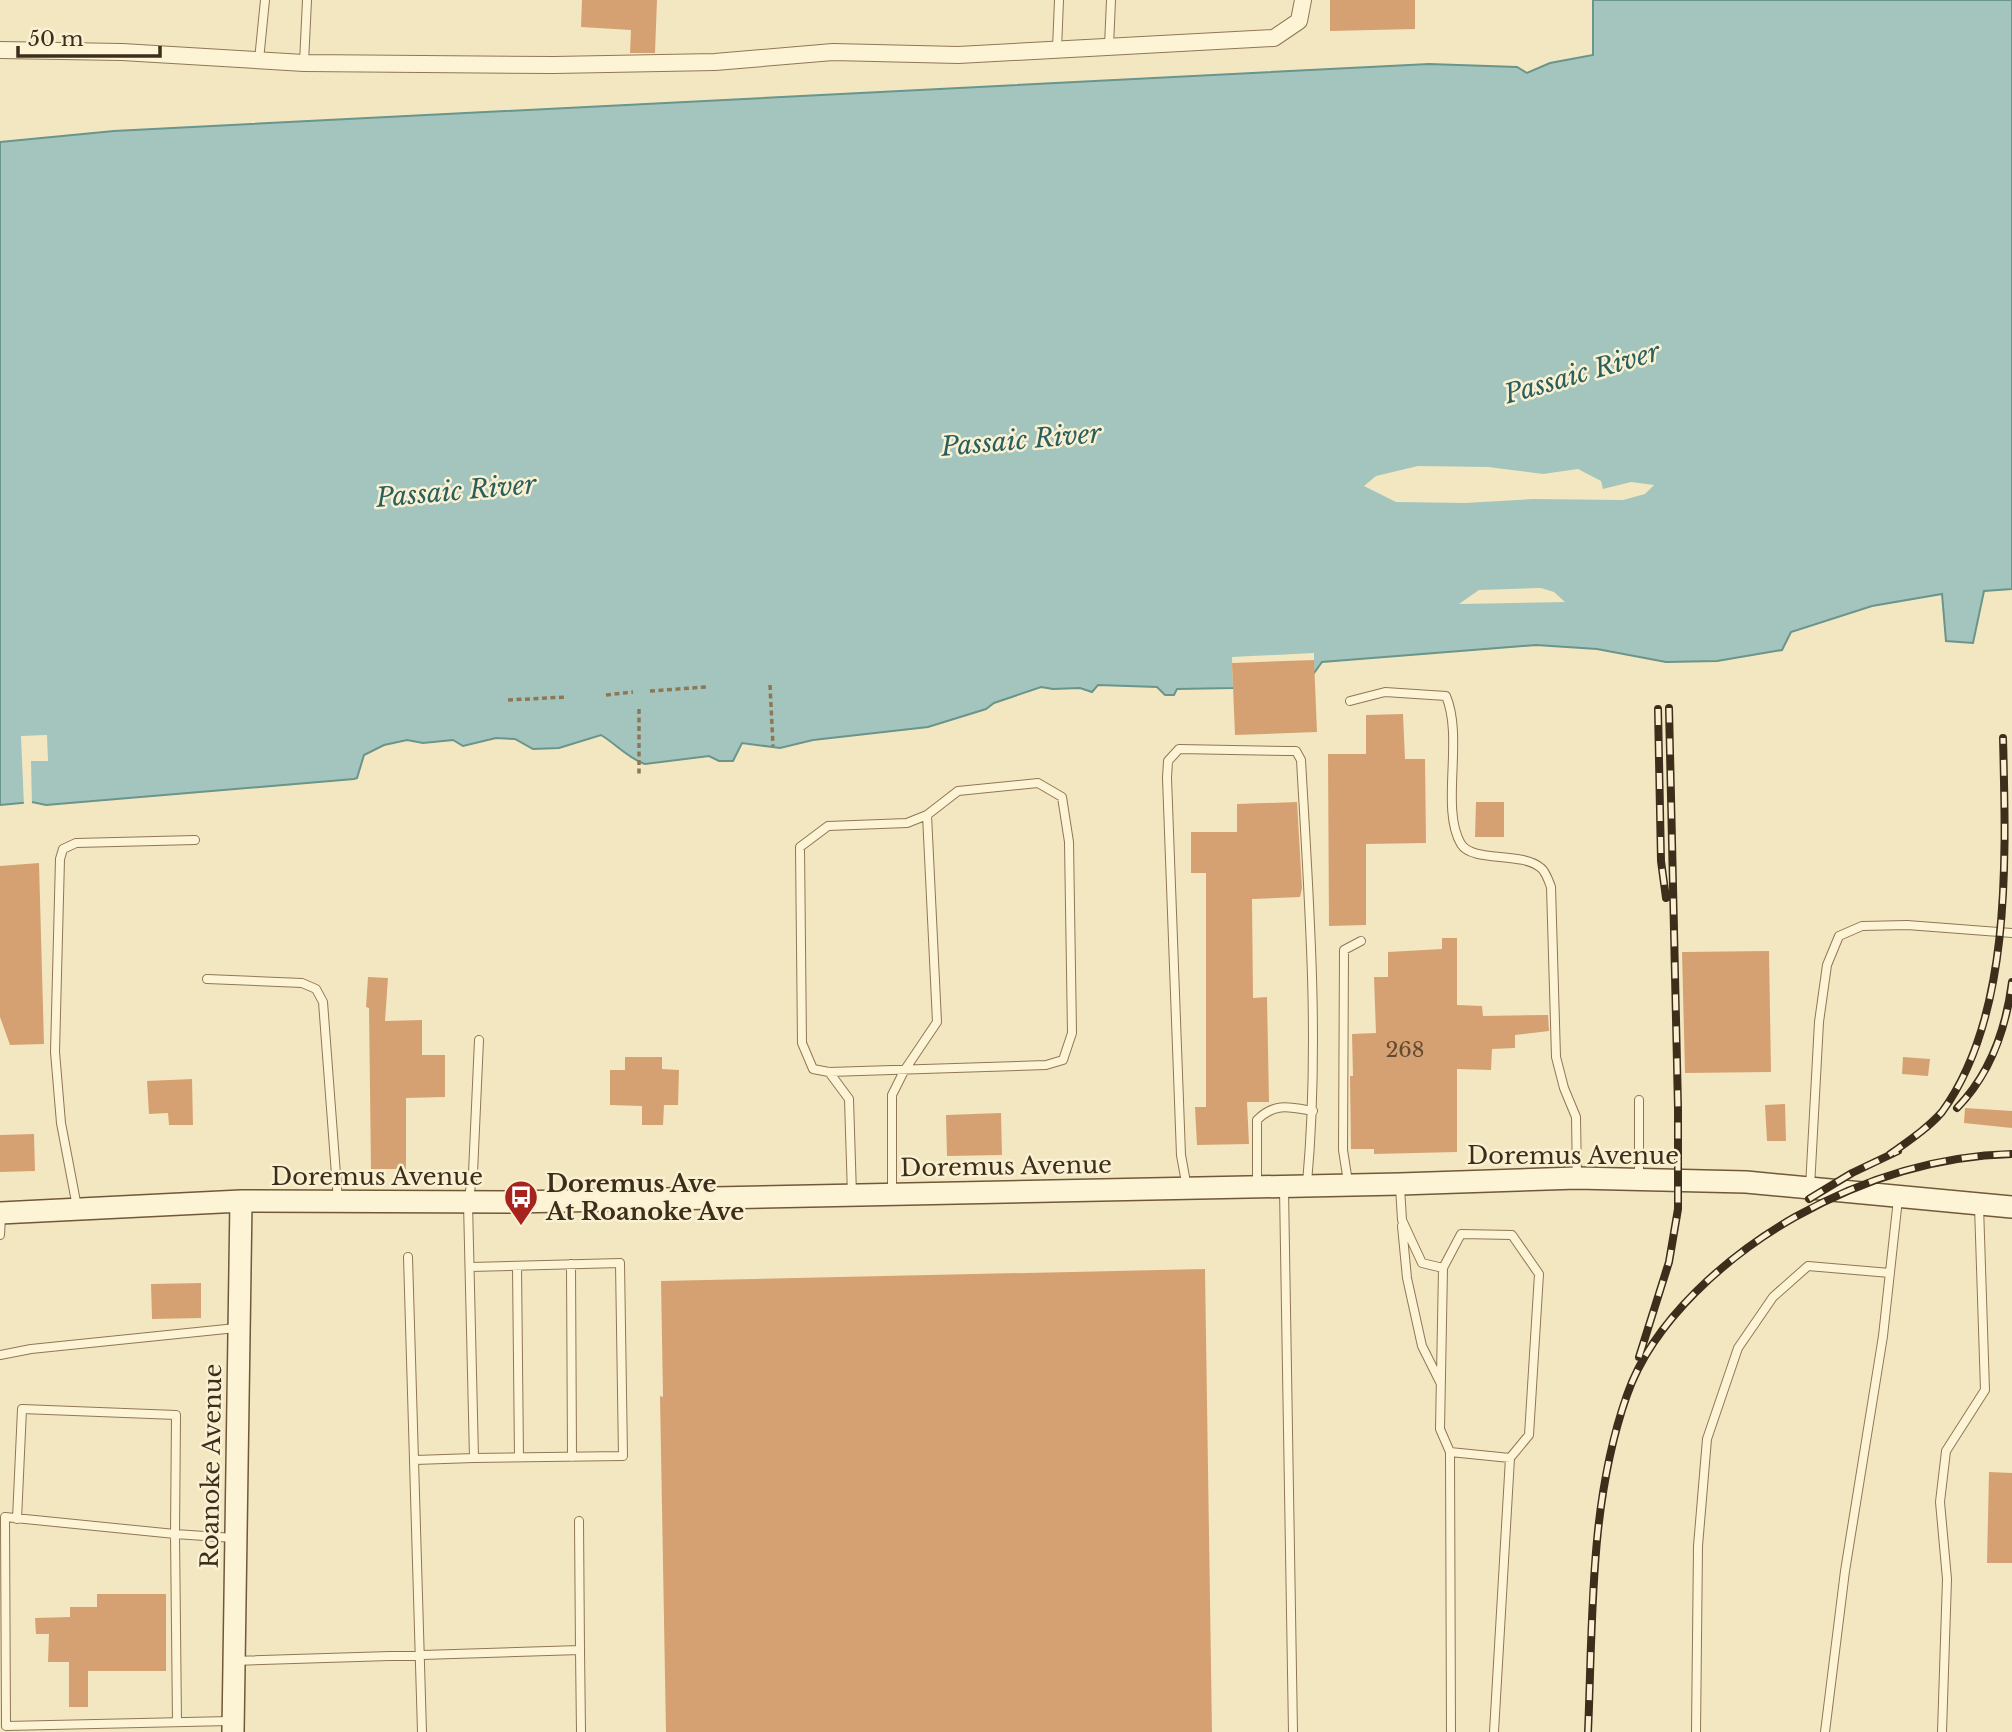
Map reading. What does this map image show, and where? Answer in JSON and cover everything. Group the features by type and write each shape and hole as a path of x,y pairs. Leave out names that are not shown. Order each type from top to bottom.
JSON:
{"main road":[{"name":"Doremus Avenue","path":"1,1213 241,1201 468,1203 1577,1178 1746,1182 2012,1207"},
{"name":"Roanoke Avenue","path":"233,1726 241,1201"}],"street":[{"path":"0,50 122,52 304,63 567,65 715,62 833,52 958,55 1274,38 1299,22 1303,0"}],"lane":[{"path":"260,60 265,0"},
{"path":"304,63 307,0"},
{"path":"1057,49 1059,0"},
{"path":"1109,46 1111,0"},
{"path":"1350,701 1385,692 1446,696 1452,721 1455,830 1463,848 1475,854 1518,857 1542,869 1551,887 1556,1057 1564,1088 1576,1117 1577,1178"},
{"path":"1187,1188 1181,1155 1167,778 1168,761 1179,748 1296,751 1301,760 1314,1008 1313,1111 1307,1186"},
{"path":"1038,783 1062,797 1069,842 1072,1033 1063,1060 1046,1065 829,1073 813,1069 802,1043 800,848 828,825 907,823 928,815 958,791 1038,783"},
{"path":"892,1195 892,1095 904,1070 937,1022 928,815"},
{"path":"78,1210 61,1123 55,1052 60,859 63,849 76,843 195,840"},
{"path":"1810,1187 1819,1022 1827,965 1839,936 1862,926 1907,925 2012,933"},
{"path":"1348,1185 1343,1150 1344,950 1361,942"},
{"path":"207,979 302,983 316,989 323,1002 338,1201"},
{"path":"474,1458 468,1203 473,1173 479,1040"},
{"path":"829,1073 849,1098 852,1195"},
{"path":"1639,1100 1639,1180"},
{"path":"1257,1187 1257,1120 1266,1111 1275,1108 1289,1106 1313,1111"},
{"path":"1400,1184 1408,1278 1422,1346 1441,1385"},
{"path":"1284,1186 1293,1732"},
{"path":"1825,1732 1845,1571 1883,1336 1898,1196"},
{"path":"1942,1732 1947,1579 1940,1502 1946,1451 1985,1390 1979,1203"},
{"path":"0,1235 1,1213"},
{"path":"1402,1220 1422,1263 1443,1268"},
{"path":"1451,1732 1450,1452 1440,1429 1443,1268 1461,1234 1512,1235 1539,1274 1529,1435 1510,1458 1494,1732"},
{"path":"408,1257 422,1732"},
{"path":"415,1460 623,1456 620,1263 470,1267"},
{"path":"571,1264 572,1457"},
{"path":"517,1266 519,1458"},
{"path":"1696,1732 1698,1546 1707,1439 1738,1348 1773,1297 1808,1266 1891,1273"},
{"path":"0,1355 31,1349 239,1328"},
{"path":"17,1519 22,1409 176,1415 177,1722"},
{"path":"1450,1452 1510,1458"},
{"path":"233,1726 177,1722 5,1726 5,1517 236,1538"},
{"path":"579,1521 581,1732"},
{"path":"234,1661 580,1650"}],"path":[{"path":"769,685 773,746"},
{"path":"650,691 706,687"},
{"path":"606,695 632,692"},
{"path":"508,700 567,697"},
{"path":"639,709 639,774"}],"water":[{"name":"Passaic River","path":"1593,0 2012,0 2012,589 1984,591 1973,643 1946,641 1942,594 1872,606 1791,632 1782,650 1717,661 1666,662 1597,649 1536,645 1322,662 1314,673 1233,688 1177,689 1174,695 1165,695 1157,687 1098,685 1092,692 1080,688 1041,687 994,703 986,709 928,727 813,740 780,748 742,743 733,761 719,761 709,756 645,764 633,759 601,735 559,748 533,749 515,739 496,738 463,746 453,740 423,743 407,740 384,745 364,755 357,778 354,779 46,805 32,802 0,805 0,142 114,131 1429,64 1517,67 1527,73 1550,63 1593,55"}],"pier":[{"path":"1418,466 1488,467 1543,474 1578,469 1601,481 1603,489 1631,482 1654,485 1645,494 1623,500 1534,499 1465,503 1396,502 1364,486 1376,476"},
{"path":"1541,588 1554,592 1565,602 1459,604 1479,590"},
{"path":"1314,653 1314,673 1233,688 1232,657"},
{"path":"47,735 48,761 31,761 32,805 24,806 21,736"}],"building":[{"path":"582,0 657,0 655,53 630,53 631,30 581,27"},
{"path":"1330,0 1415,0 1415,29 1330,31"},
{"path":"1314,660 1317,732 1235,735 1232,663"},
{"path":"1403,714 1405,759 1425,759 1426,843 1366,844 1366,925 1329,926 1328,754 1366,754 1366,715"},
{"path":"1297,802 1302,888 1300,897 1252,899 1253,998 1267,997 1269,1102 1247,1102 1249,1144 1197,1145 1195,1107 1206,1107 1206,873 1191,873 1191,832 1237,832 1237,804"},
{"path":"1476,802 1504,802 1504,837 1475,837"},
{"path":"39,863 44,1044 10,1045 0,1017 0,866"},
{"path":"1442,938 1457,938 1457,1005 1482,1006 1483,1016 1548,1015 1549,1031 1515,1035 1515,1048 1492,1049 1491,1070 1457,1069 1457,1152 1374,1154 1374,1149 1351,1149 1352,1034 1376,1033 1374,977 1388,977 1388,952 1442,949"},
{"path":"1769,951 1771,1072 1685,1073 1682,952"},
{"path":"368,977 388,978 385,1021 422,1020 422,1055 445,1055 445,1097 406,1098 406,1169 371,1169 369,1008 366,1007"},
{"path":"625,1057 662,1057 662,1069 679,1070 678,1105 664,1105 663,1125 642,1125 642,1106 610,1105 610,1070 625,1070"},
{"path":"1903,1057 1930,1059 1928,1076 1902,1074"},
{"path":"192,1079 193,1125 169,1125 168,1113 149,1114 147,1081"},
{"path":"1785,1104 1786,1141 1767,1141 1765,1105"},
{"path":"1965,1108 2012,1111 2012,1128 1964,1123"},
{"path":"1001,1113 1002,1155 947,1156 946,1115"},
{"path":"34,1134 35,1171 0,1172 0,1135"},
{"path":"1205,1269 1212,1732 666,1732 660,1396 663,1397 661,1281"},
{"path":"201,1283 201,1318 152,1319 151,1284"},
{"path":"1989,1472 2012,1473 2012,1563 1987,1563"},
{"path":"97,1594 166,1594 166,1671 88,1671 88,1707 69,1707 69,1662 48,1662 49,1634 36,1634 35,1618 70,1617 70,1607 97,1607"}],"railway":[{"path":"1639,1357 1669,1262 1678,1209 1669,708"},
{"path":"1658,709 1661,861 1666,898"},
{"path":"1889,1155 1942,1112 1965,1073 1981,1030 1993,983 2000,934 2005,834 2003,738"},
{"path":"1957,1108 1979,1080 1995,1050 2006,1017 2012,982"},
{"path":"1809,1199 1852,1173 1898,1151"},
{"path":"1588,1732 1595,1562 1606,1477 1627,1395 1639,1367 1655,1341 1674,1316 1719,1270 1770,1232 1821,1203 1873,1181 1927,1165 1955,1159 2012,1154"}],"place":[{"name":"Doremus Ave At Roanoke Ave","path":"521,1227"}]}
